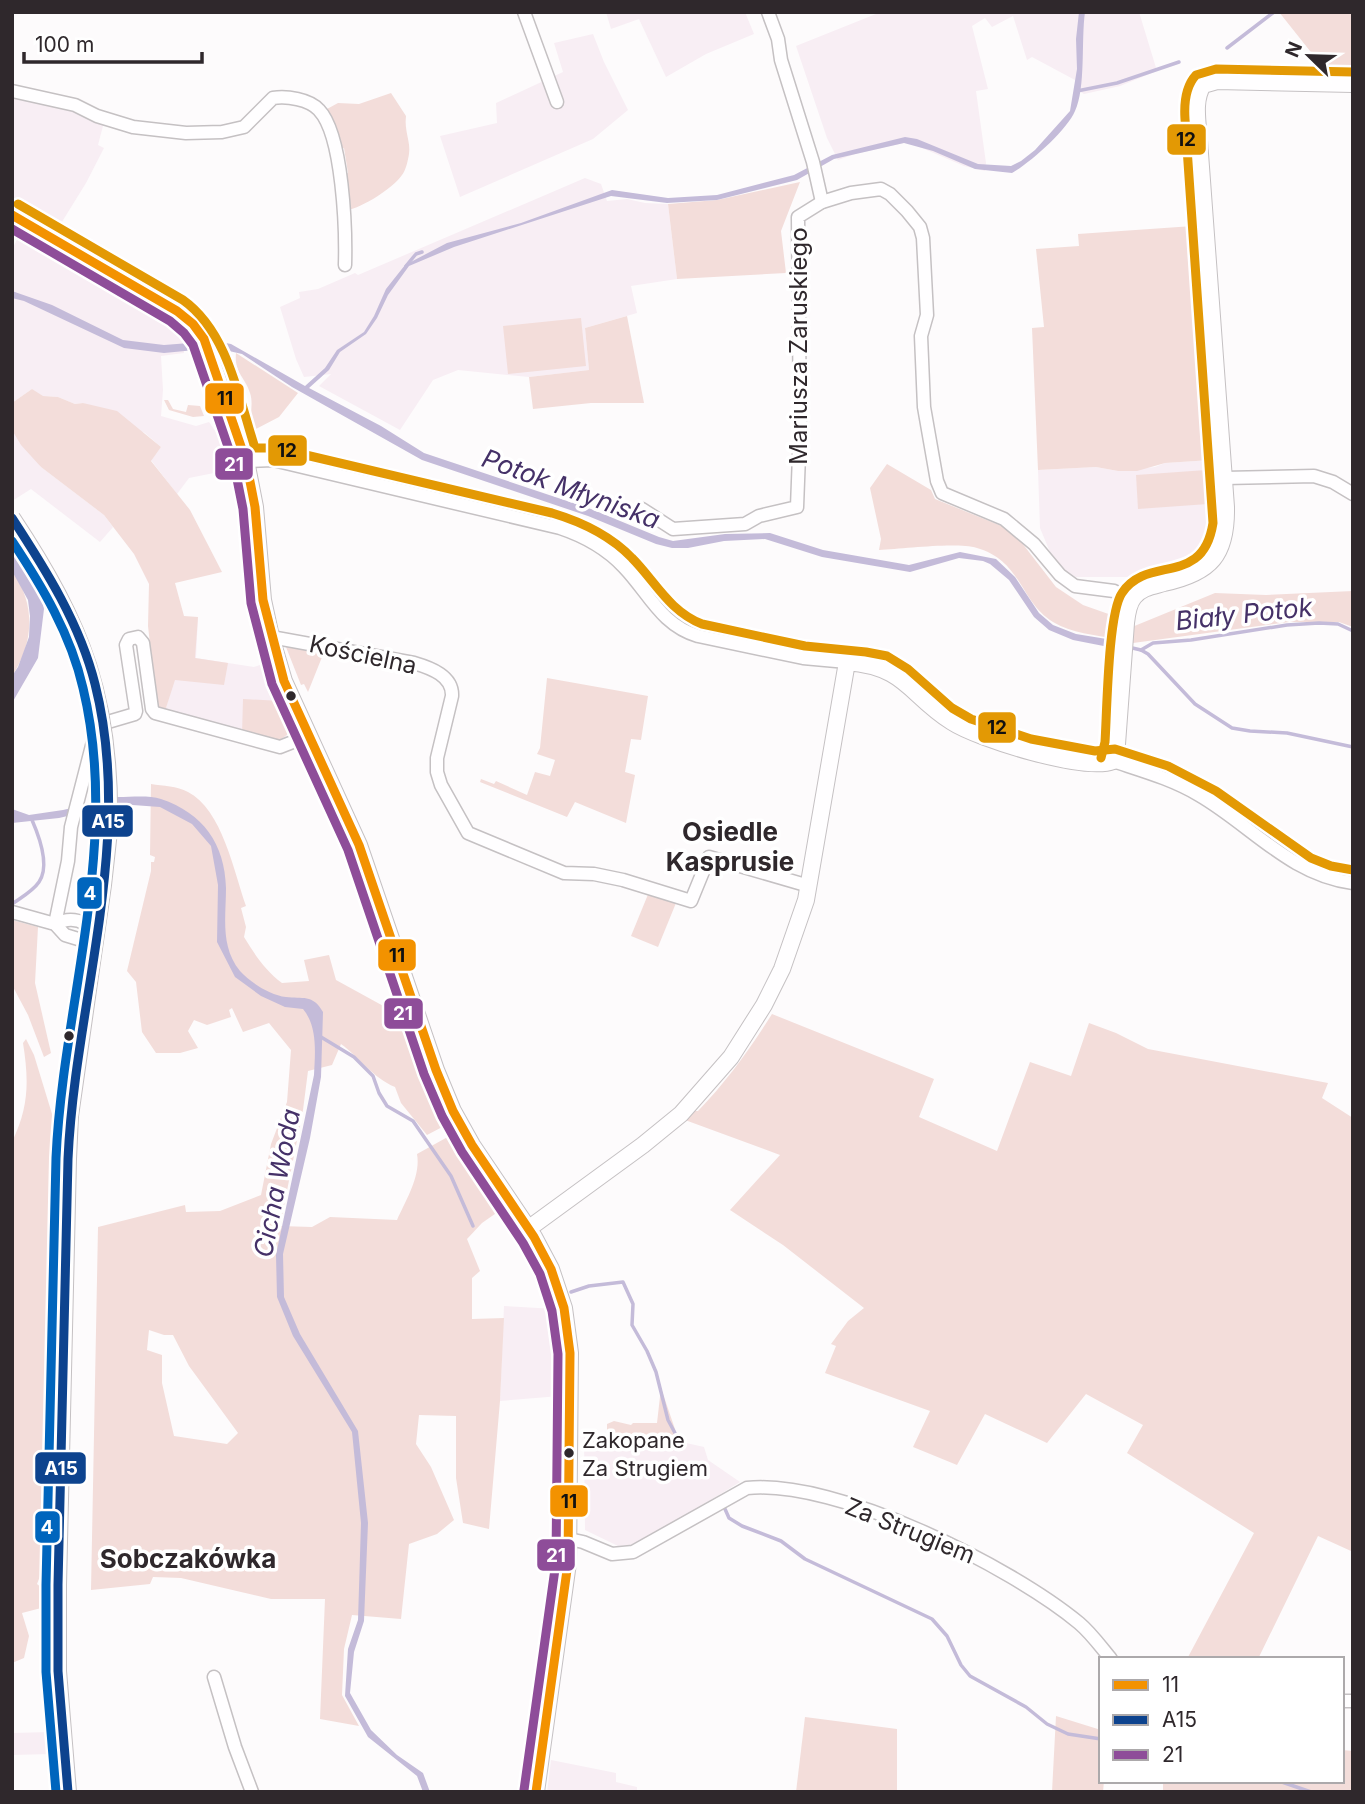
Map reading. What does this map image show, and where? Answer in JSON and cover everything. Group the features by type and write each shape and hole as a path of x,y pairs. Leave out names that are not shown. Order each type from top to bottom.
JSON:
{"street":[{"path":"524,12 557,102"},
{"name":"Mariusza Zaruskiego","path":"642,509 673,529 745,524 759,516 797,507 800,429 798,217 822,202 813,162 781,60 779,39 768,12"},
{"path":"1113,761 1128,611 1132,600 1145,589 1192,576 1213,561 1222,547 1226,531 1197,100 1203,85 1221,81 1353,84"},
{"path":"12,91 75,105 97,116 132,127 186,133 222,132 244,127 273,98 293,98 314,106 326,119 338,158 345,232 345,265"},
{"path":"822,202 851,193 881,189 907,211 920,228 923,238 927,314 921,336 924,407 937,481 942,493 1004,519 1034,544 1060,575 1075,586 1114,591 1132,600"},
{"path":"12,215 177,311 193,324 204,339 246,461 255,507 263,600 284,681 359,845 444,1090 472,1145 544,1254 556,1281 569,1333 569,1539 567,1575 536,1792"},
{"path":"246,461 272,460 560,528 589,540 617,559 663,616 683,631 792,656 874,665 892,673 945,718 983,737 1056,757 1104,764 1113,761 1156,775 1192,790 1300,866 1321,877 1353,883"},
{"path":"1224,478 1314,476 1333,482 1353,494"},
{"path":"12,518 60,595 72,621 94,682 107,752 109,831 71,1116 68,1160 58,1585 58,1671 68,1792"},
{"path":"55,924 68,861 71,827 97,727 135,714 136,711 126,645 129,639 138,637 143,643 152,709 155,713 280,747 308,736"},
{"name":"Kościelna","path":"271,637 414,663 435,671 449,681 453,688 452,696 442,732 437,772 441,785 468,833 564,873 594,874 623,880 691,901 709,857 808,886"},
{"path":"528,1229 663,1129 688,1106 722,1068 746,1035 777,981 797,929 808,886 847,662"},
{"path":"15,913 55,924 70,919 90,925 96,935"},
{"name":"Za Strugiem","path":"569,1539 612,1554 633,1552 747,1488 765,1486 794,1490 873,1511 954,1546 1031,1589 1080,1624 1109,1657"},
{"path":"214,1677 252,1792"}],"shaded area":[{"path":"606,12 745,12 754,34 706,54 666,77 639,19 611,29"},
{"path":"881,12 1139,12 1157,71 1120,86 1084,94 1075,89 1075,80 1032,57 1027,60 1013,16 992,27 985,18 972,26 988,89 976,91 985,171 964,166 908,142 838,160 827,138 796,46"},
{"path":"1079,12 1085,12 1081,90 1075,111 1047,145 1012,173 975,169 933,151 904,143 834,159 797,180 717,200 667,203 611,196 454,247 409,266 388,295 366,334 340,352 329,370 309,388 381,426 424,453 591,509 673,541 725,534 770,533 823,550 909,565 960,552 996,559 1015,577 1039,613 1053,625 1076,634 1125,642 1124,650 1073,640 1049,630 1034,617 1009,580 983,561 959,558 910,572 822,557 765,539 724,541 688,548 656,544 588,516 422,460 292,387 242,354 216,348 164,353 124,348 24,301 12,298 12,291 52,305 123,340 164,345 215,341 231,344 305,386 325,368 337,350 364,332 386,289 405,265 447,243 521,223 612,190 668,198 717,195 794,175 832,155 905,137 917,139 978,164 1011,166 1035,150 1070,111 1077,69"},
{"path":"1279,12 1353,12 1353,69 1318,68 1318,61"},
{"path":"593,34 628,110 593,139 460,197 440,136 497,123 496,103 563,72 554,43"},
{"path":"391,93 406,116 409,150 406,168 398,180 385,191 361,206 347,210 343,174 348,173 344,148 339,150 327,109 338,103 359,104"},
{"path":"12,95 42,99 104,122 98,145 104,148 60,225 12,197"},
{"path":"585,178 601,184 607,201 627,199 668,204 677,279 631,286 637,313 585,328 589,370 529,377 458,370 433,380 400,430 319,386 331,374 304,377 280,307 300,298 299,292 318,289 355,273 358,275"},
{"path":"800,182 781,231 786,273 677,279 668,204 717,200"},
{"path":"1193,226 1211,460 1165,463 1137,471 1096,467 1038,470 1032,328 1044,327 1036,249 1079,246 1078,234"},
{"path":"19,236 183,330 184,353 161,356 161,416 196,426 209,422 230,453 234,469 189,478 177,494 151,460 161,447 145,433 83,403 75,404 58,397 42,396 32,389 12,403 12,249"},
{"path":"627,316 644,403 591,403 533,409 529,377 589,370 585,328"},
{"path":"581,318 586,366 508,374 503,326"},
{"path":"236,353 298,393 279,417 250,432 251,397 238,370"},
{"path":"32,389 43,396 117,411 161,447 151,461 190,510 222,572 175,583 184,616 198,617 195,658 228,663 224,685 175,680 165,711 157,707 148,626 149,584 134,554 104,515 41,467 21,445 12,430 12,403"},
{"path":"164,400 168,400 173,409 186,412 188,405 200,406 204,416 193,417 169,410"},
{"path":"12,430 41,467 104,515 113,527 100,542 31,489 12,501"},
{"path":"1211,460 1215,532 1209,548 1197,560 1174,569 1128,577 1076,577 1064,570 1050,552 1040,528 1038,470 1096,467 1118,471 1155,467 1165,463"},
{"path":"887,464 931,490 935,499 1004,527 1022,543 1056,587 1083,605 1117,617 1116,639 1076,631 1053,622 1042,614 1003,562 977,548 943,546 879,550 881,539 870,488"},
{"path":"1206,470 1208,504 1138,509 1136,475"},
{"path":"12,537 36,572 44,609 38,658 12,703 12,676 29,637 30,616 28,600 12,571"},
{"path":"12,571 25,597 29,624 25,650 12,676"},
{"path":"1353,591 1353,627 1339,622 1289,622 1133,643 1132,627 1215,593 1266,595"},
{"path":"198,617 196,658 254,667 266,663 292,728 286,737 274,742 165,711 177,669"},
{"path":"291,645 324,652 308,692 304,684 301,685 286,647"},
{"path":"547,678 648,696 641,740 631,739 625,772 635,775 626,823 575,802 567,817 480,782 481,779 494,784 496,781 527,795 535,772 550,776 555,760 537,754 540,748"},
{"path":"243,699 281,701 292,728 282,738 270,741 242,734"},
{"path":"151,784 179,788 200,800 210,812 225,843 246,906 241,908 246,927 244,937 261,962 282,983 309,981 304,960 329,955 336,980 407,1019 433,1092 448,1124 427,1135 401,1103 395,1087 380,1078 341,1044 332,1065 308,1071 280,1226 312,1227 330,1217 397,1220 415,1179 417,1154 453,1134 502,1209 482,1223 467,1239 480,1271 472,1278 472,1319 504,1318 489,1529 463,1523 456,1478 456,1416 419,1415 416,1444 431,1467 454,1520 437,1534 409,1544 401,1619 352,1615 344,1649 342,1695 359,1726 320,1719 325,1599 271,1599 181,1578 153,1577 150,1584 91,1590 98,1227 185,1205 186,1212 220,1211 261,1195 271,1144 287,1102 291,1050 269,1023 243,1032 232,1008 229,1010 231,1017 207,1025 194,1020 188,1031 198,1048 180,1053 156,1053 142,1032 136,982 127,971 151,862 154,862 155,857 150,855","holes":["149,1330 173,1335 189,1366 238,1433 227,1444 174,1436 162,1383 162,1355 147,1350"]},
{"path":"118,797 161,799 176,805 200,822 216,844 225,872 227,941 229,952 240,971 261,988 280,996 311,1000 323,1012 321,1077 283,1254 284,1297 300,1334 358,1431 368,1523 364,1621 354,1652 350,1693 371,1730 397,1755 423,1773 430,1792 423,1792 417,1776 368,1737 345,1696 348,1649 358,1620 361,1523 352,1432 293,1336 277,1297 276,1255 314,1075 311,1024 303,1009 285,1007 261,996 235,977 217,942 218,885 211,846 192,824 160,807 119,804 59,818 12,823 12,809 29,815"},
{"path":"649,892 676,903 658,947 631,936"},
{"path":"12,920 38,927 35,983 51,1053 44,1057 28,1015 12,985"},
{"path":"772,1014 934,1079 919,1117 997,1151 1030,1062 1071,1076 1089,1023 1148,1049 1328,1083 1322,1098 1353,1118 1353,1547 1351,1551 1318,1536 1259,1657 1188,1657 1254,1533 1127,1453 1143,1425 1086,1394 1047,1443 985,1414 957,1465 913,1447 930,1411 825,1373 836,1346 831,1344 848,1321 864,1308 783,1245 730,1210 780,1155 685,1120 694,1111 698,1111 747,1052"},
{"path":"26,1039 34,1055 56,1127 56,1175 45,1563 37,1584 43,1589 45,1607 22,1613 29,1636 24,1658 12,1663 12,1142 25,1105 26,1070 23,1043"},
{"path":"504,1306 555,1309 559,1335 560,1396 500,1401"},
{"path":"661,1388 677,1435 607,1434 607,1424 614,1421 631,1425 657,1423"},
{"path":"581,1434 680,1435 686,1443 704,1447 708,1460 740,1482 639,1544 618,1546 585,1530 584,1438"},
{"path":"1056,1716 1099,1729 1099,1783 1104,1783 1103,1792 1052,1792"},
{"path":"805,1717 897,1729 897,1792 796,1792"},
{"path":"50,1732 51,1754 12,1755 12,1733"},
{"path":"1344,1750 1353,1751 1353,1792 1163,1792 1163,1783 1344,1783"},
{"path":"551,1760 616,1773 616,1782 637,1787 637,1792 547,1792"}],"waterway":[{"path":"1227,48 1274,12"},
{"path":"1077,91 1117,83 1179,62"},
{"path":"406,266 416,254 422,252"},
{"name":"Biały Potok","path":"1141,650 1153,643 1287,625 1338,624 1353,631"},
{"name":"Potok Młyniska","path":"1128,647 1148,654 1195,704 1232,728 1287,733 1353,747"},
{"path":"12,904 34,888 44,868 38,834 32,820"},
{"path":"321,1037 354,1057 373,1076 387,1106 413,1121 451,1176 473,1226"},
{"path":"571,1292 589,1286 623,1282 633,1304 632,1325 656,1372 668,1420 675,1433"},
{"path":"725,1509 729,1518 742,1526 781,1541 805,1559 932,1619 947,1636 961,1665 970,1676 1026,1707 1047,1724 1068,1734 1099,1739"},
{"path":"1285,1783 1311,1792"}],"transit line":[{"name":"12","path":"1101,758 1105,742 1111,641 1117,604 1122,593 1133,581 1187,563 1198,556 1207,543 1213,523 1185,119 1187,90 1196,75 1216,69 1353,72"},
{"name":"12","path":"18,204 183,300 198,314 211,330 230,368 255,448 276,448 552,513 574,521 595,530 623,550 671,603 702,624 805,646 887,656 908,669 952,708 971,719 1031,739 1095,751 1115,749 1168,766 1216,791 1311,858 1331,866 1353,870"},
{"name":"11","path":"12,215 177,311 193,324 204,339 246,461 255,507 263,600 284,681 359,845 436,1070 453,1111 472,1145 534,1237 551,1269 564,1308 570,1353 568,1563 536,1792"},
{"name":"21","path":"12,229 170,321 193,345 234,464 243,509 251,603 272,684 348,850 424,1074 442,1116 540,1274 552,1311 558,1354 556,1562 524,1790"},
{"name":"A15","path":"12,518 61,598 89,662 106,743 109,802 106,862 73,1100 68,1159 58,1585 58,1671 68,1792"},
{"name":"4","path":"12,541 54,611 78,668 93,747 96,805 93,864 61,1100 56,1158 46,1585 46,1672 56,1792"}],"place":[{"name":"Zakopane Za Strugiem","path":"569,1453"}],"district":[{"name":"Osiedle Kasprusie","path":"730,847"},
{"name":"Sobczakówka","path":"188,1559"}],"water label":[{"name":"Cicha Woda","path":"277,1183"}]}
